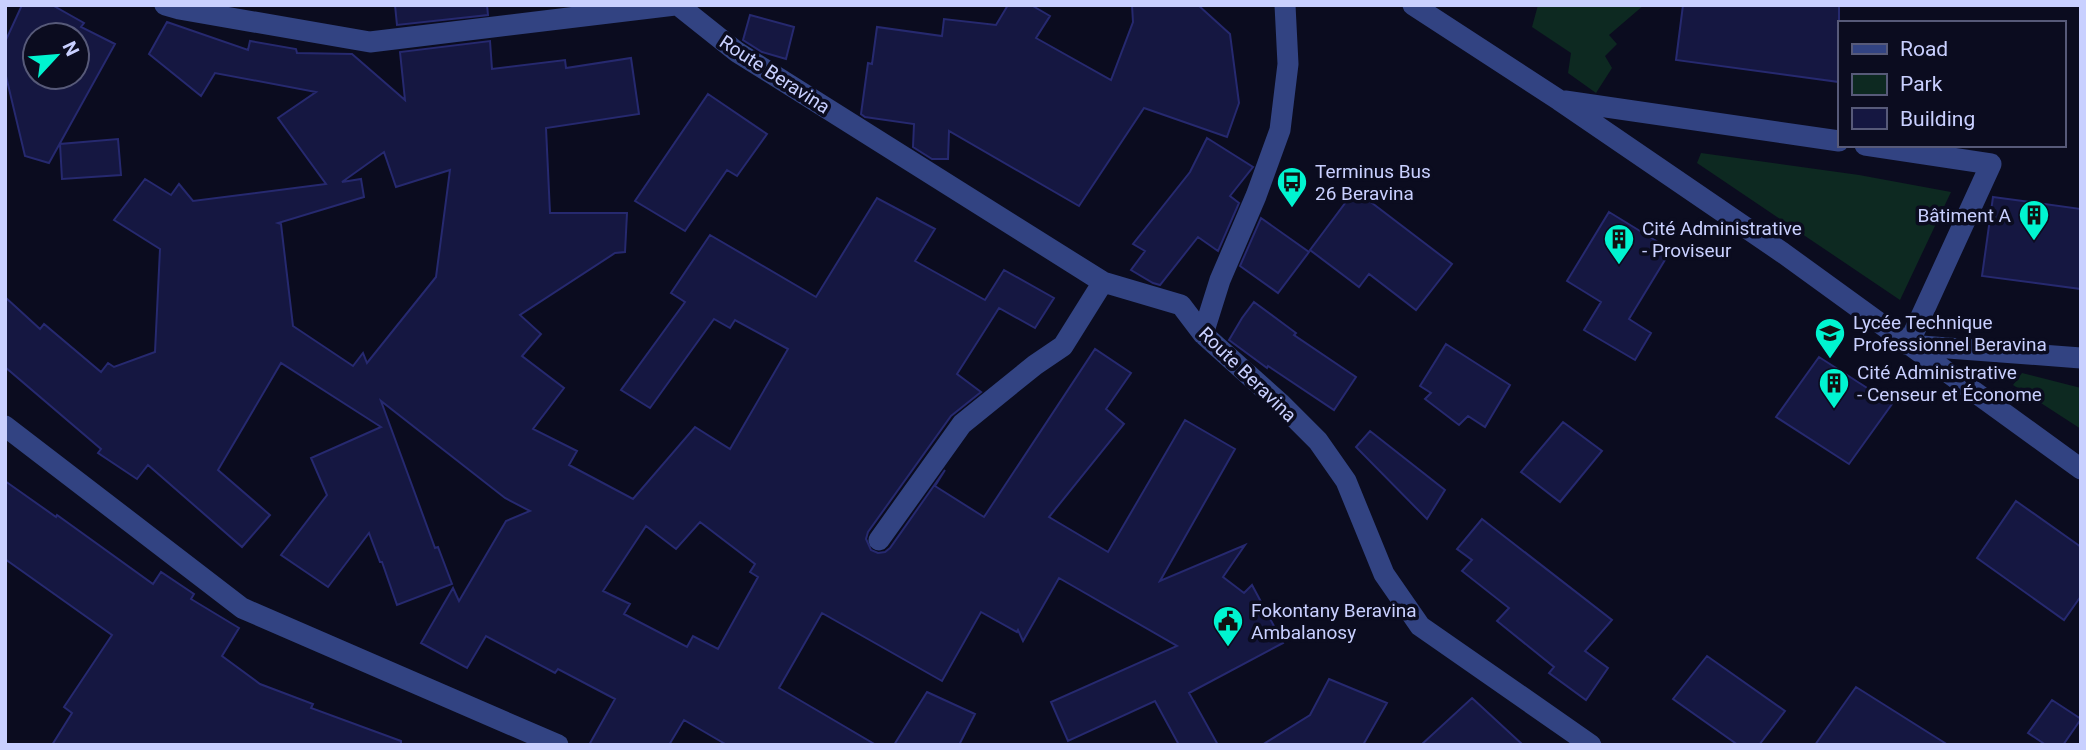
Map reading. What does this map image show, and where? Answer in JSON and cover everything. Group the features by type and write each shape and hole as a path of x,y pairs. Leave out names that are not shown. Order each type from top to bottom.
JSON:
{"street":[{"path":"165,5 370,42 676,5"},
{"name":"Route Beravina","path":"676,5 737,52 1103,282 1181,305 1203,334 1318,441 1346,481 1384,574 1420,626 1591,745"},
{"path":"1203,334 1220,280 1280,130 1289,64 1285,5"},
{"path":"1413,5 1559,100 1783,253 2081,469"},
{"path":"1559,100 1838,141"},
{"path":"1878,147 1992,164 1908,345"},
{"path":"879,540 962,424 1063,346 1103,282"},
{"path":"1908,345 2081,358"},
{"path":"5,426 242,608 558,745"}],"green space":[{"path":"1538,5 1644,5 1609,35 1617,44 1605,56 1612,68 1596,93 1568,73 1571,53 1532,27"},
{"path":"1701,153 1859,175 1951,192 1900,300 1697,163"},
{"path":"2022,373 2081,388 2081,429 2013,385"}],"building":[{"path":"22,5 52,5 80,21 21,21 21,91 89,91 49,163 25,156 5,72 5,42"},
{"path":"395,5 487,5 488,15 397,25"},
{"path":"1008,5 1031,5 1050,16 1036,38 1111,80 1133,22 1132,5 1198,5 1230,34 1239,103 1227,137 1144,108 1079,206 949,131 948,159 932,159 913,147 914,124 865,117 861,114 868,63 872,64 877,27 942,36 944,19 996,25"},
{"path":"1683,5 1839,5 1838,82 1676,60"},
{"path":"750,15 794,27 786,59 762,52 743,40"},
{"path":"167,22 248,50 250,41 296,49 297,53 352,54 405,100 400,52 490,41 492,69 565,60 566,68 631,58 639,114 546,128 550,213 627,213 625,252 615,253 520,315 541,334 522,356 564,388 533,429 577,451 569,465 633,499 695,427 730,449 788,349 735,320 730,328 714,319 650,408 621,390 685,302 671,293 710,235 816,297 877,198 935,229 915,261 985,300 1004,270 1054,298 1035,328 999,308 957,374 981,392 951,416 868,532 866,539 871,550 878,553 890,548 945,470 935,486 984,517 1095,349 1131,373 1106,409 1124,424 1049,517 1108,552 1185,420 1235,449 1160,581 1245,545 1223,577 1244,593 1252,585 1283,643 1189,693 1218,745 1179,745 1155,701 1068,741 1051,702 1177,646 1059,578 1023,641 1018,630 1017,632 981,612 942,681 822,613 779,688 876,745 727,745 684,720 669,745 589,745 615,699 558,669 555,673 486,636 467,668 421,643 453,588 459,601 506,521 530,511 505,498 381,401 435,548 438,547 452,584 397,605 369,533 328,587 281,555 327,495 311,458 381,427 281,363 218,470 270,515 242,547 148,465 137,479 98,453 101,449 5,367 5,297 40,329 44,324 101,372 108,363 114,367 155,352 160,249 114,220 145,179 171,195 179,184 193,201 326,184 278,118 316,92 215,73 201,96 149,54","holes":["384,152 396,187 450,170 436,277 367,363 363,353 353,366 293,326 281,224 278,223 364,197 361,179 342,182","700,522 755,564 750,572 758,577 718,649 693,636 687,647 624,614 630,604 603,591 646,526 676,549"]},
{"path":"91,32 115,44 91,87"},
{"path":"708,94 767,134 737,176 727,170 685,231 635,201"},
{"path":"1207,138 1253,167 1230,196 1239,203 1218,251 1198,237 1160,285 1153,283 1131,270 1145,251 1133,244 1190,172"},
{"path":"118,139 121,175 62,179 60,144"},
{"path":"1355,190 1452,264 1416,310 1369,274 1359,287 1310,250"},
{"name":"Bâtiment A","path":"1993,197 2081,209 2081,289 1982,276"},
{"name":"Cité Administrative - Proviseur","path":"1609,212 1671,250 1629,319 1651,333 1635,360 1584,330 1601,302 1567,281"},
{"path":"1261,218 1309,252 1278,293 1240,266"},
{"path":"1254,302 1296,333 1294,335 1356,377 1334,410 1268,366 1267,368 1229,340"},
{"path":"1446,344 1510,385 1485,427 1468,416 1459,425 1425,399 1431,393 1420,386"},
{"name":"Cité Administrative - Censeur et Économe","path":"1819,357 1892,404 1849,464 1776,417"},
{"path":"1563,422 1602,451 1560,502 1521,472"},
{"path":"1370,431 1445,490 1427,519 1356,447"},
{"path":"5,481 153,584 161,572 194,594 191,599 239,628 222,656 260,684 313,704 311,708 401,741 401,745 52,745 72,713 64,707 112,635 5,559"},
{"path":"2016,501 2081,547 2081,596 2064,620 1977,558"},
{"path":"1482,519 1612,620 1585,651 1608,668 1586,700 1549,673 1554,667 1497,621 1509,608 1462,571 1472,560 1457,549"},
{"path":"1707,656 1785,711 1759,745 1738,745 1673,699"},
{"path":"1329,679 1387,703 1363,745 1262,745 1310,715"},
{"path":"1856,687 1948,745 1815,745"},
{"path":"927,692 975,714 959,745 894,745"},
{"path":"1472,698 1523,745 1421,745"},
{"path":"2052,700 2081,719 2063,745 2046,745 2028,733"}],"place":[{"name":"Terminus Bus 26 Beravina","path":"1292,209"},
{"name":"Bâtiment A","path":"2034,242"},
{"name":"Cité Administrative - Proviseur","path":"1619,266"},
{"name":"Lycée Technique Professionnel Beravina","path":"1830,360"},
{"name":"Cité Administrative - Censeur et Économe","path":"1834,410"},
{"name":"Fokontany Beravina Ambalanosy","path":"1228,648"}]}
